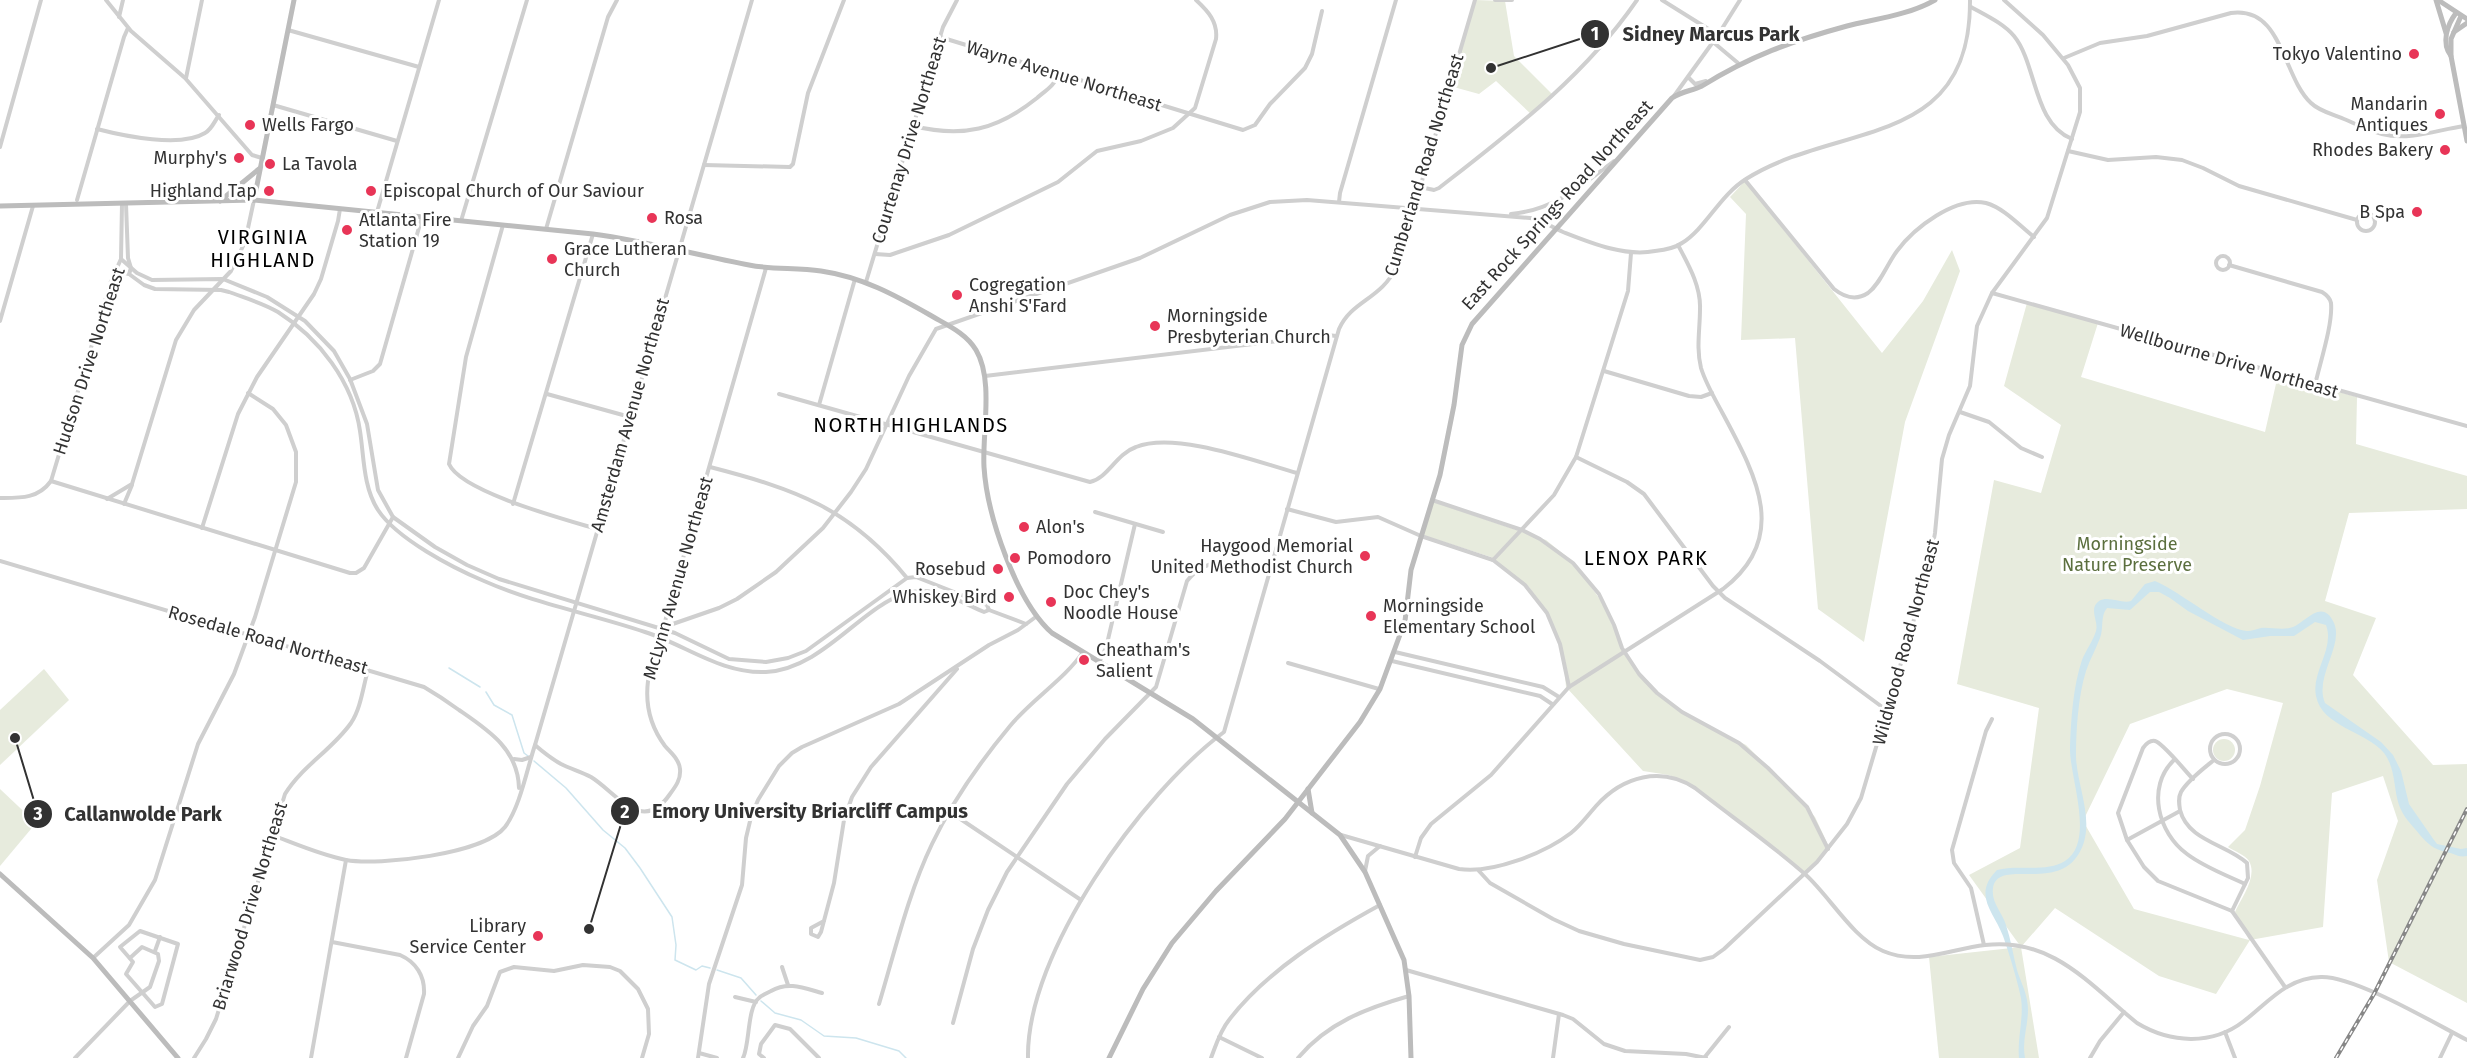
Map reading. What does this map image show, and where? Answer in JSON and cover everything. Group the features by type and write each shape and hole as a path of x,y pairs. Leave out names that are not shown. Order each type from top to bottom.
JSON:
{"street":[{"path":"0,147 42,0"},
{"path":"106,0 129,28 185,78 252,155 262,158"},
{"path":"119,17 123,0"},
{"path":"185,78 189,71 202,0"},
{"path":"124,504 176,340 187,319 231,271 245,242 294,0"},
{"path":"376,212 439,0"},
{"path":"461,221 526,0"},
{"path":"546,229 608,17 617,0"},
{"name":"Amsterdam Avenue Northeast","path":"272,836 346,860 399,860 481,843 494,837 506,826 535,745 752,0"},
{"path":"704,165 792,166 808,93 844,0"},
{"name":"Courtenay Drive Northeast","path":"866,282 946,18 957,0"},
{"path":"875,254 890,255 949,235 1058,182 1097,151 1160,135 1189,114 1195,108 1217,34 1212,17 1196,0"},
{"path":"1339,202 1396,0"},
{"name":"Cumberland Road Northeast","path":"1028,1058 1030,1034 1042,984 1058,943 1081,900 1117,847 1146,810 1177,776 1224,732 1227,725 1336,336 1347,315 1379,293 1391,278 1414,209 1475,0"},
{"path":"1495,0 1512,0"},
{"path":"1420,187 1434,190 1439,188 1554,96 1603,45 1637,0"},
{"path":"1662,0 1718,35"},
{"path":"1672,98 1689,78 1740,0"},
{"path":"1672,98 1681,92 1700,86 1738,63 1814,36 1919,8 1935,0"},
{"path":"664,628 719,608 758,586 793,558 836,513 866,469 919,358 936,329 1140,258 1249,207 1290,200 1536,219 1560,231 1632,253 1656,251 1678,244 1744,180 1774,165 1899,123 1927,107 1945,89 1958,67 1967,37 1971,0"},
{"name":"Wildwood Road Northeast","path":"1479,871 1490,884 1565,925 1624,944 1695,960 1713,957 1724,949 1805,874 1847,824 1861,798 1928,572 1935,533 1942,459 1949,435 1970,386 1977,326 1992,293 2047,218 2080,112 2081,96 2076,79 2064,58 2037,29 2004,0"},
{"path":"2437,0 2463,17"},
{"path":"2437,0 2450,33"},
{"path":"1971,6 2014,36 2026,60 2044,109 2063,134 2072,139"},
{"name":"Wayne Avenue Northeast","path":"940,37 1238,129 1247,129 1255,125 1270,104 1308,63 1322,10"},
{"path":"2064,58 2100,43 2147,36 2231,13 2245,13 2259,18 2269,26 2304,94 2320,109 2374,132 2393,136 2413,136 2464,126"},
{"path":"2463,17 2448,26 2450,33 2448,51 2451,56 2467,141"},
{"path":"2450,33 2463,17"},
{"path":"77,200 124,37 129,28"},
{"path":"288,30 419,67"},
{"path":"1713,42 1738,63"},
{"path":"913,126 956,132 993,125 1024,108 1053,84 1059,74"},
{"path":"1689,78 1695,84 1706,81"},
{"name":"East Rock Springs Road Northeast","path":"1109,1058 1143,988 1172,943 1216,891 1272,833 1298,802 1360,722 1380,689 1405,621 1411,570 1445,456 1466,333 1493,298 1555,227 1672,98"},
{"path":"273,105 398,141"},
{"path":"98,129 183,141 207,132 219,115"},
{"path":"2068,151 2108,160 2156,157 2182,160 2239,186 2357,220"},
{"path":"1500,215 1527,211 1572,194 1622,155"},
{"path":"220,201 260,168"},
{"path":"1744,180 1834,289 1849,297 1869,292 1896,252 1911,236 1935,217 1963,204 1979,202 1994,206 2034,237"},
{"path":"0,206 254,200 593,234 766,268 818,270 855,278 947,324 964,336 975,348 981,361 985,376 985,452 988,492 998,533 1013,572 1037,616 1052,633 1218,736 1340,835 1365,872 1406,970 1411,1058"},
{"name":"Hudson Drive Northeast","path":"51,481 111,281 121,259 124,204"},
{"name":"Hudson Drive Northeast","path":"124,204 128,258 131,268 129,274"},
{"path":"0,321 33,206"},
{"path":"202,528 230,435 248,393 267,362 300,317 321,279 340,209"},
{"path":"2366,213 2373,215 2375,223 2373,228 2364,230 2359,227 2357,220 2361,214 2366,213"},
{"path":"344,382 373,371 380,364 422,217"},
{"path":"502,225 466,357 449,459 451,468 457,474 513,504 597,529"},
{"path":"513,504 593,234"},
{"path":"1415,857 1421,838 1431,824 1491,776 1569,687 1718,592 1737,578 1751,560 1760,537 1763,513 1759,491 1748,462 1703,375 1698,356 1699,293 1678,244"},
{"path":"1493,560 1554,495 1576,457 1628,291 1632,253"},
{"path":"121,259 137,273 152,280 220,282 267,297 300,317 334,351 350,379 366,424 378,490 393,517 435,547 499,579 664,628 729,659 757,662 788,658 817,644 907,578 916,577 932,583 987,605 989,610"},
{"path":"2229,265 2322,292 2328,297 2331,304 2327,333 2315,385"},
{"name":"McLynn Avenue Northeast","path":"535,745 557,762 594,779 629,808 648,811 662,804 678,783 680,772 678,762 653,725 647,702 648,681 766,268"},
{"path":"117,271 129,274 144,285 155,289 229,292 264,305 294,324 318,346 344,382 358,416 367,478 373,501 389,524 459,570 503,589 661,637 717,664 757,672 768,672 804,662 822,652 897,596 907,592 929,592 1026,624"},
{"path":"819,405 855,278"},
{"name":"Wellbourne Drive Northeast","path":"1992,293 2467,426"},
{"path":"985,376 1336,336"},
{"path":"1604,370 1689,396 1701,397 1712,393"},
{"path":"93,958 122,933 140,909 154,880 198,744 230,681 248,634 296,482 296,452 291,434 280,416 266,403 248,393"},
{"path":"547,394 630,417"},
{"path":"779,394 1090,482 1098,480 1115,460 1127,451 1155,442 1211,448 1298,473"},
{"path":"1960,412 1989,422 2021,448 2042,457"},
{"path":"1576,457 1627,482 1644,494 1718,592 1820,661 1888,711"},
{"path":"710,466 787,489 836,513 875,542 907,578"},
{"path":"0,498 25,498 34,495 51,481 356,573 364,568 393,517"},
{"path":"106,499 132,484"},
{"path":"1432,500 1522,530 1557,550 1587,578 1607,609 1623,652 1639,674 1657,693 1688,716 1739,743 1799,798 1813,816 1828,849"},
{"path":"1287,509 1336,522 1378,517 1421,536 1493,560 1525,585 1547,613 1560,644 1569,687"},
{"path":"1095,512 1163,532"},
{"path":"1099,662 1106,648 1135,524"},
{"name":"Rosedale Road Northeast","path":"0,561 420,686 431,691 499,740 513,759 519,795"},
{"path":"952,1023 977,939 996,893 1016,856 1072,777 1156,687 1184,589 1193,574 1205,565 1221,562 1269,573"},
{"path":"459,570 463,563"},
{"path":"929,592 932,583"},
{"path":"892,588 897,596"},
{"path":"717,1058 699,1055 709,984 742,885 749,824 758,800 779,766 797,750 899,704 1037,616"},
{"path":"680,646 685,638"},
{"path":"817,644 822,652"},
{"path":"879,1004 903,922 932,845 950,812 1010,725 1041,693 1072,668 1083,652"},
{"path":"1395,652 1543,687 1559,697"},
{"path":"824,921 833,889 845,814 857,788 878,758 950,675 969,659"},
{"path":"1392,661 1540,696 1553,704"},
{"path":"757,662 757,672"},
{"path":"1288,663 1380,689"},
{"name":"Briarwood Drive Northeast","path":"194,1058 213,1026 283,800 291,784 352,721 368,670"},
{"path":"1470,680 1473,671"},
{"path":"1984,945 1971,888 1954,862 1952,850 1986,731 1992,719"},
{"path":"2224,734 2236,739 2240,751 2234,762 2222,764 2214,760 2210,750 2214,738 2224,734"},
{"path":"2193,779 2157,742 2149,742 2144,748 2118,813 2127,840 2144,867 2158,880 2232,911 2285,987"},
{"path":"513,759 522,760 531,757"},
{"path":"2174,760 2166,769 2158,792 2158,807 2162,820 2174,842 2187,855 2245,884"},
{"path":"2214,760 2187,784 2179,798 2180,812 2192,831 2247,863 2249,870 2245,884 2232,911"},
{"path":"1340,835 1459,869 1479,871 1514,861 1560,840 1620,786 1643,776 1656,775 1683,780 1695,788 1805,874 1861,934 1884,952 1922,958 1984,945 2020,945 2037,949 2057,958 2148,1029 2173,1038 2199,1039 2225,1032 2245,1021 2285,987 2310,978 2343,979 2467,1040"},
{"path":"1308,789 1312,813"},
{"path":"950,812 1081,900"},
{"path":"2127,840 2180,812"},
{"path":"1365,872 1368,856 1380,846"},
{"path":"311,1058 346,860"},
{"path":"0,874 93,958 178,1058"},
{"path":"1211,1058 1228,1021 1280,969 1317,941 1380,905"},
{"path":"140,931 160,937 176,942 179,948 162,1004 155,1007 126,974 133,962 120,947 140,931"},
{"path":"122,933 129,939"},
{"path":"155,951 160,937"},
{"path":"332,942 400,955 409,959 420,972 424,982 424,994 406,1058"},
{"path":"75,1058 130,1001 150,987 160,959 155,951 142,948 130,958"},
{"path":"458,1058 473,1026 488,1006 500,972 514,967 554,971 583,965 610,967 620,971 638,989 646,1005 650,1022 642,1058"},
{"path":"782,967 788,985"},
{"path":"1406,970 1573,1019 1604,1044 1625,1052 1686,1054 1705,1058 1729,1027"},
{"path":"743,1058 747,1049 756,1002 780,986 788,985 822,993"},
{"path":"1298,1058 1316,1040 1358,1012 1409,996"},
{"path":"735,997 756,1002"},
{"path":"2090,1058 2100,1041 2124,1012"},
{"path":"1553,1058 1559,1014"},
{"path":"764,1058 759,1051 775,1025 790,1029 820,1058 823,1053"},
{"path":"2225,1032 2235,1058"},
{"path":"2440,1058 2452,1033"},
{"path":"1219,1037 1262,1058"},
{"path":"1657,1054 1665,1058"}],"green space":[{"path":"1475,0 1505,1 1514,56 1554,96 1532,115 1496,81 1479,94 1450,86"},
{"path":"1745,181 1882,353 1923,301 1952,250 1960,271 1905,422 1864,642 1818,609 1795,338 1741,340 1746,214 1730,197"},
{"name":"Morningside Nature Preserve","path":"2027,303 2098,323 2081,377 2265,432 2278,375 2357,397 2356,444 2467,476 2467,509 2349,513 2325,601 2376,618 2353,675 2433,765 2467,764 2467,1003 2389,962 2377,880 2398,821 2383,776 2332,793 2323,927 2250,940 2216,994 2159,976 2055,908 2021,947 1969,875 2020,848 2039,708 1957,684 1994,480 2041,493 2061,425 2004,386","holes":["2227,689 2283,703 2245,830 2228,847 2247,859 2251,867 2250,880 2235,912 2249,940 2134,909 2083,821 2130,724"]},
{"path":"1431,501 1546,540 1572,561 1602,602 1623,650 1646,683 1676,709 1746,745 1815,817 1830,849 1804,874 1694,786 1669,775 1643,771 1566,687 1563,652 1550,618 1529,587 1491,557 1422,535"},
{"path":"44,669 69,700 0,765 0,710"},
{"path":"2224,739 2232,742 2235,750 2232,758 2224,761 2216,758 2213,750 2216,742"},
{"path":"0,789 36,823 0,866"},
{"path":"2021,947 2039,1058 1939,1058 1929,957"}],"water":[{"path":"2155,581 2237,629 2247,631 2261,628 2289,628 2319,612 2324,612 2329,616 2336,632 2333,652 2323,683 2325,703 2381,742 2393,755 2401,771 2409,804 2437,844 2467,848 2467,856 2441,851 2426,841 2408,821 2401,809 2391,765 2384,753 2367,739 2335,722 2320,706 2315,687 2328,643 2326,625 2315,622 2294,636 2270,636 2243,640 2188,611 2159,592 2150,592 2130,610 2107,608 2100,638 2086,671 2078,714 2076,757 2085,810 2084,842 2075,859 2063,869 2049,873 2007,875 1998,879 1993,888 1995,903 2006,925 2027,1000 2025,1058 2019,1058 2021,998 2003,936 1987,903 1986,887 1997,870 2049,867 2065,861 2074,852 2079,839 2080,824 2070,747 2072,714 2079,670 2097,627 2094,608 2103,599 2131,601 2145,584"}],"waterway":[{"path":"449,668 480,687"},
{"path":"486,692 494,705 512,715 524,753 528,756"},
{"path":"534,761 566,788 603,830 625,848 640,868 672,917 676,945 675,960 696,970 702,966 710,968"},
{"path":"717,970 741,978 756,995"},
{"path":"761,1001 775,1013 801,1020 824,1036 856,1038 899,1051 906,1058"}],"railway":[{"path":"2336,1058 2374,994 2467,809"}],"place":[{"name":"Tokyo Valentino","path":"2414,54"},
{"name":"Sidney Marcus Park","path":"1491,68"},
{"name":"Mandarin Antiques","path":"2440,114"},
{"name":"Wells Fargo","path":"250,125"},
{"name":"Rhodes Bakery","path":"2445,150"},
{"name":"Murphy's","path":"239,158"},
{"name":"La Tavola","path":"270,164"},
{"name":"Highland Tap","path":"269,191"},
{"name":"Episcopal Church of Our Saviour","path":"371,191"},
{"name":"B Spa","path":"2417,212"},
{"name":"Rosa","path":"652,218"},
{"name":"Atlanta Fire Station 19","path":"347,230"},
{"name":"Grace Lutheran Church","path":"552,259"},
{"name":"Cogregation Anshi S'Fard","path":"957,295"},
{"name":"Morningside Presbyterian Church","path":"1155,326"},
{"name":"Alon's","path":"1024,527"},
{"name":"Haygood Memorial United Methodist Church","path":"1365,556"},
{"name":"Pomodoro","path":"1015,558"},
{"name":"Rosebud","path":"998,569"},
{"name":"Whiskey Bird","path":"1009,597"},
{"name":"Doc Chey's Noodle House","path":"1051,602"},
{"name":"Morningside Elementary School","path":"1371,616"},
{"name":"Cheatham's Salient","path":"1084,660"},
{"name":"Callanwolde Park","path":"15,738"},
{"name":"Emory University Briarcliff Campus","path":"589,929"},
{"name":"Library Service Center","path":"538,936"}],"district":[{"name":"VIRGINIA HIGHLAND","path":"263,248"},
{"name":"NORTH HIGHLANDS","path":"911,425"},
{"name":"LENOX PARK","path":"1646,558"}]}
